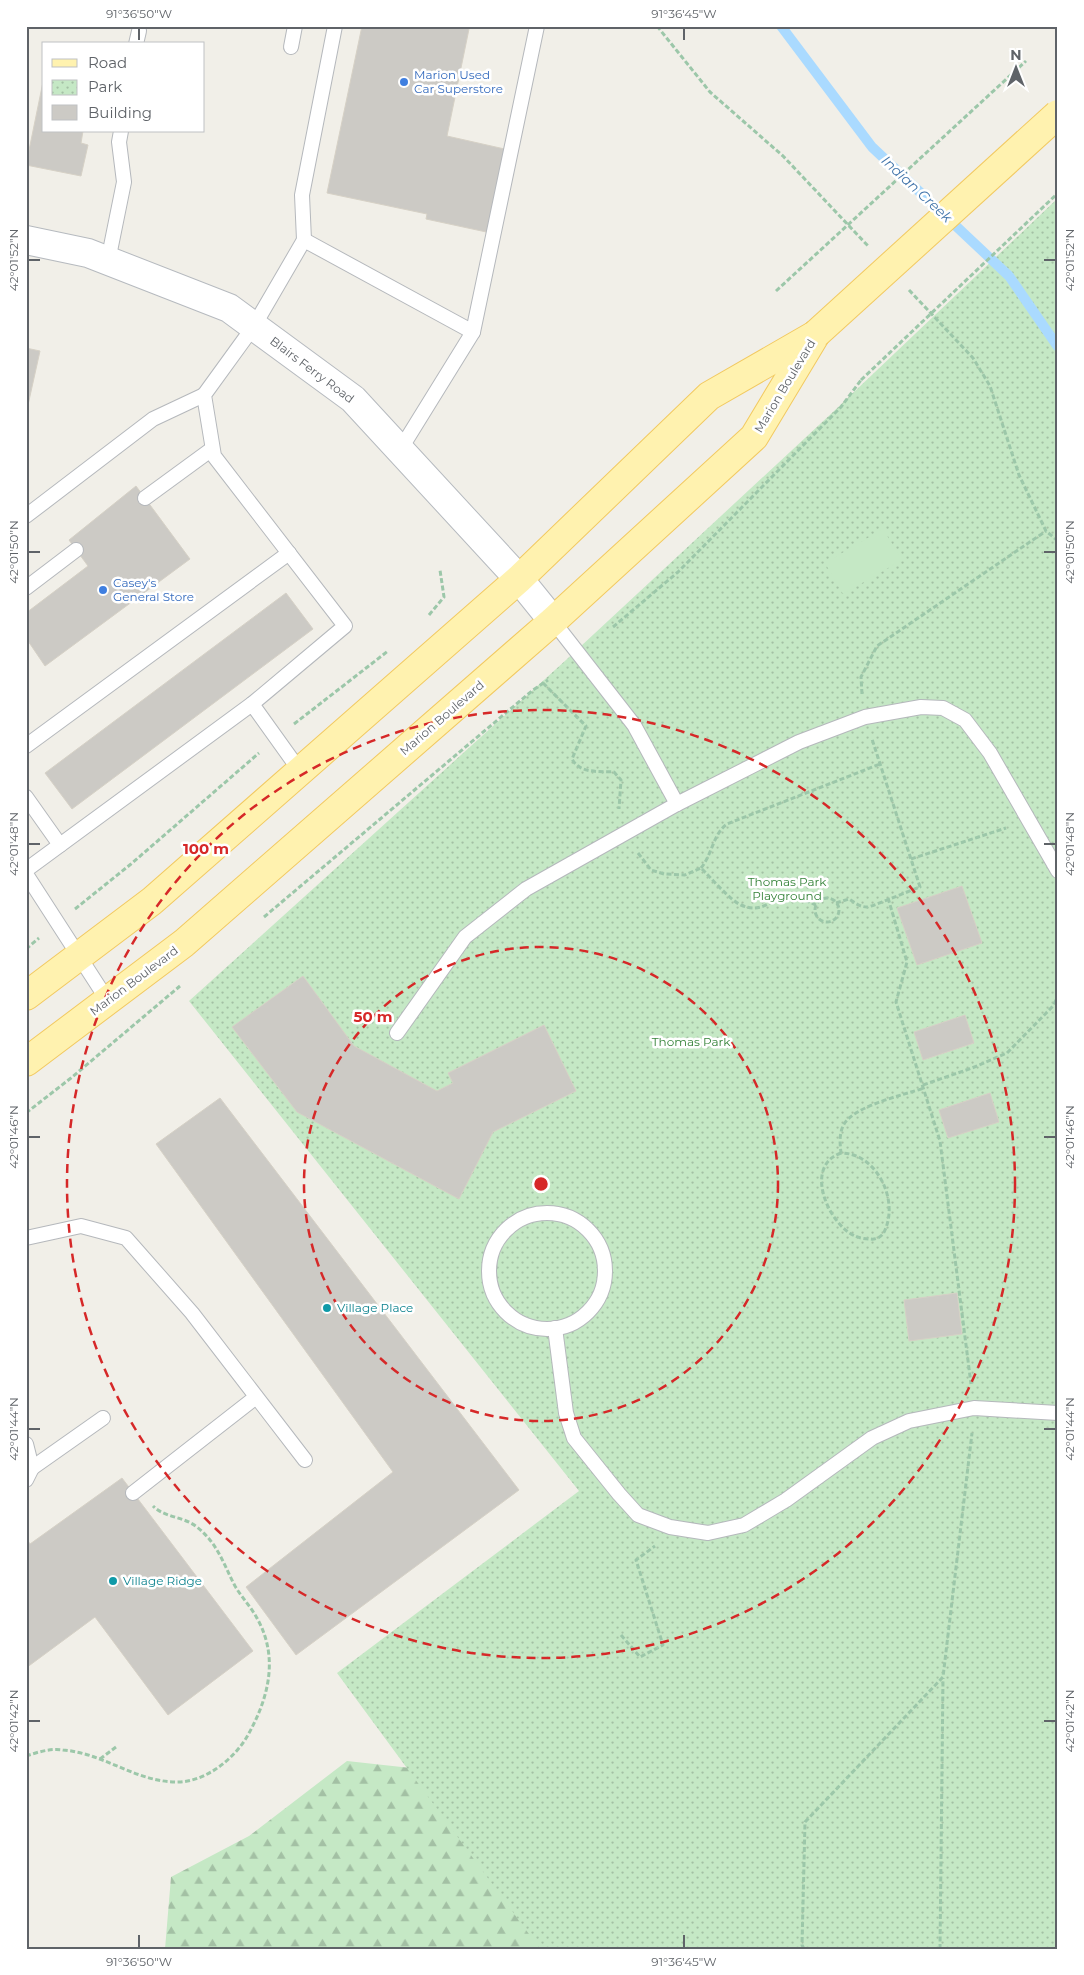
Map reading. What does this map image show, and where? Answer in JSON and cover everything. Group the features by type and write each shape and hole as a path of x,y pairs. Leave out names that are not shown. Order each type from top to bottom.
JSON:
{"main road":[{"name":"Marion Boulevard","path":"26,996 152,901 300,771 518,579 709,396 816,334 1058,114"},
{"name":"Blairs Ferry Road","path":"26,240 88,253 229,308 254,326 353,399 518,579 554,621"},
{"name":"Marion Boulevard","path":"26,1062 184,943 554,621 754,437 816,334"}],"lane":[{"path":"291,47 295,26"},
{"path":"26,516 153,419 204,395 254,326 304,240 302,195 335,26"},
{"path":"400,450 473,332 536,26"},
{"path":"108,261 124,182 119,142 121,132"},
{"path":"304,240 473,332"},
{"path":"26,870 252,704 345,626 214,456 204,395"},
{"path":"145,498 212,448"},
{"path":"26,588 76,550"},
{"path":"26,746 289,553"},
{"path":"554,621 634,725 678,804"},
{"path":"252,704 300,771"},
{"path":"397,1033 465,937 526,889 678,804 799,742 865,717 921,708 943,708 966,720 990,753 1058,871"},
{"path":"26,797 60,845"},
{"path":"26,874 108,1001"},
{"path":"537,1214 557,1214 574,1220 588,1231 599,1245 604,1263 604,1281 598,1298 587,1312 572,1323 555,1328 535,1327 516,1320 501,1307 492,1289 488,1270 492,1250 502,1233 518,1220 537,1214"},
{"path":"26,1238 81,1226 126,1238 192,1313 305,1460"},
{"path":"555,1328 566,1413 574,1438 638,1515 677,1528 708,1533 744,1525 786,1500 872,1438 909,1421 974,1408 1058,1413"},
{"path":"137,1490 256,1397"},
{"path":"29,1474 103,1418"},
{"path":"26,1444 29,1474"}],"path":[{"path":"776,291 1026,61"},
{"path":"613,627 678,572 842,408 861,380 1058,193"},
{"path":"836,903 849,899 859,906 870,907 888,898 920,887 865,717 861,677 877,646 1046,531"},
{"path":"428,616 444,597 440,570"},
{"path":"26,949 131,864 276,738 390,649"},
{"path":"261,919 533,690 548,680"},
{"path":"543,683 586,726 572,759 575,765 580,770 614,772 621,780 619,808 616,818 622,835 651,870 664,874 685,875 701,868 720,829 726,824 880,764"},
{"path":"911,859 1028,821"},
{"path":"701,868 740,905 755,909 785,897 796,897 816,905"},
{"path":"888,898 907,962 896,1002 940,1141 974,1408 943,1677 940,1949"},
{"path":"825,899 836,903 838,911 836,917 826,922 817,917 816,905 825,899"},
{"path":"26,1113 185,983"},
{"path":"841,1153 840,1136 848,1118 867,1107 924,1087 1007,1053 1053,1006 1058,996"},
{"path":"841,1153 856,1155 870,1164 876,1170 884,1185 888,1201 889,1218 884,1233 873,1240 854,1236 838,1222 826,1203 822,1182 825,1166 829,1159 841,1153"},
{"path":"26,1756 44,1750 63,1750 99,1759 132,1774 158,1781 181,1782 203,1776 222,1764 243,1744 255,1723 267,1695 270,1668 268,1644 258,1620 242,1598 222,1556 209,1538 194,1525 180,1517 162,1513 137,1490"},
{"path":"621,1635 640,1657 662,1645 636,1560 677,1528"},
{"path":"804,1949 802,1945 805,1822 943,1677"},
{"path":"99,1759 116,1747"}],"green space":[{"name":"Thomas Park","path":"1058,198 1058,1949 540,1949 337,1673 579,1491 189,1001 566,660 834,411"},
{"path":"883,529 902,560 843,594 825,563"},
{"path":"347,1761 429,1770 591,1949 165,1949 171,1877 249,1836"}],"building":[{"name":"Marion Used Car Superstore","path":"362,26 459,26 469,29 447,136 509,150 491,233 426,219 427,214 327,193"},
{"path":"42,87 42,132 83,132 81,143 88,145 81,176 26,165"},
{"path":"26,348 40,351 26,414"},
{"name":"Casey's General Store","path":"136,486 190,559 45,666 26,638 26,613 88,566 69,540"},
{"path":"286,593 313,629 72,809 45,773"},
{"path":"962,886 982,943 917,965 897,908"},
{"path":"303,976 354,1046 437,1091 453,1083 448,1073 544,1025 576,1091 493,1132 459,1199 297,1112 232,1027"},
{"path":"965,1015 974,1043 923,1060 914,1032"},
{"path":"990,1093 999,1122 948,1138 939,1110"},
{"name":"Village Place","path":"220,1098 519,1490 296,1655 246,1587 393,1472 156,1144"},
{"path":"957,1293 962,1334 909,1341 904,1300"},
{"name":"Village Ridge","path":"122,1478 253,1651 168,1715 95,1617 26,1668 26,1538 30,1544"}],"waterway":[{"name":"Indian Creek","path":"781,26 872,147 1009,276 1058,347"}],"place":[{"name":"Marion Used Car Superstore","path":"404,82"},
{"name":"Casey's General Store","path":"103,590"},
{"name":"Village Place","path":"327,1308"},
{"name":"Village Ridge","path":"113,1581"}],"park label":[{"name":"Thomas Park Playground","path":"787,889"}]}
